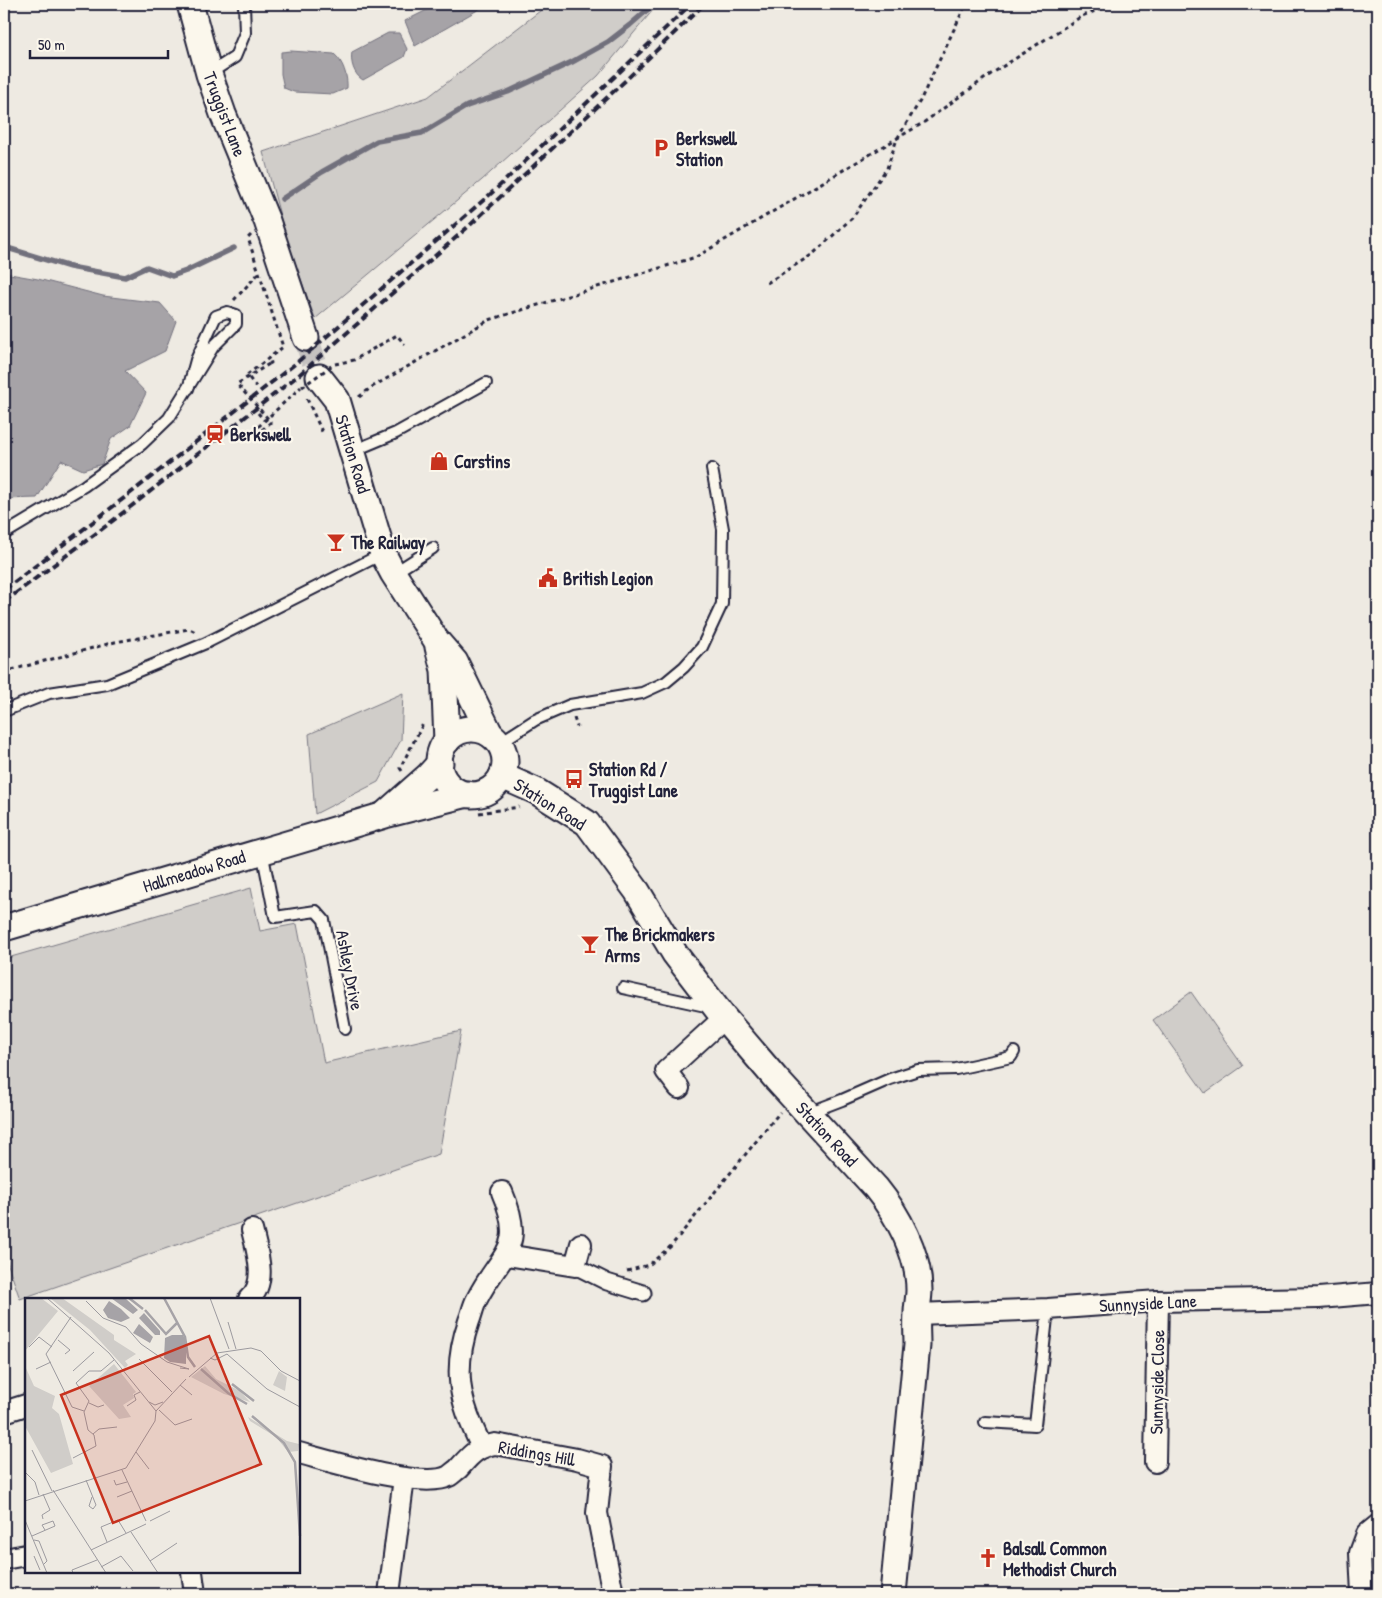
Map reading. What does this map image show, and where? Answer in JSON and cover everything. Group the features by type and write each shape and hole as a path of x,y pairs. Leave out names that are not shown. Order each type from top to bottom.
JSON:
{"street":[{"name":"Truggist Lane","path":"190,4 209,74 223,114 267,221 306,338"},
{"name":"Station Road","path":"311,382 337,400 388,563 436,640 455,662 505,757 505,766 498,783 489,790 479,794 468,794 458,791 450,786 441,771 444,670 436,640"},
{"path":"443,752 461,731 470,729 481,730 495,738"},
{"name":"Hallmeadow Road","path":"384,815 417,786 443,752"},
{"name":"Station Road","path":"502,776 536,791 587,823 637,891 675,954 720,1013 800,1105 876,1188 890,1205 902,1226 917,1271 919,1290 917,1345 893,1594"},
{"name":"Hallmeadow Road","path":"4,928 262,850 384,815 468,794"},
{"path":"679,1088 661,1066 720,1013"},
{"path":"482,1447 469,1421 462,1397 458,1372 464,1337 476,1300 506,1255 513,1235 510,1211 502,1192"},
{"path":"249,1298 260,1279 252,1230"},
{"path":"581,1244 582,1270"},
{"path":"506,1255 582,1270 607,1282 643,1292"},
{"name":"Sunnyside Lane","path":"917,1314 1048,1309 1158,1302 1319,1298 1378,1293"},
{"name":"Sunnyside Close","path":"1155,1462 1158,1302"},
{"path":"4,1412 25,1405"},
{"name":"Riddings Hill","path":"300,1453 404,1478 436,1481 450,1476 472,1454 482,1447 495,1444 577,1459 602,1466 598,1513 613,1594"},
{"path":"389,1594 404,1478"},
{"path":"1362,1594 1360,1553 1367,1534 1378,1525"},
{"path":"4,1559 25,1555"},
{"path":"192,1573 195,1594"}],"lane":[{"path":"209,74 235,56 246,33 244,4"},
{"path":"4,534 84,486 142,444 168,418 188,389 213,348 236,324 236,315 227,312 216,316 196,360 188,389"},
{"path":"352,451 396,433 486,383"},
{"path":"495,738 570,705 642,693 666,682 684,667 702,647 722,604 723,530 712,470"},
{"path":"4,711 49,693 107,684 388,563 433,548"},
{"name":"Ashley Drive","path":"262,850 275,917 316,911 324,920 345,1029"},
{"path":"623,988 720,1013"},
{"path":"800,1105 842,1100 890,1079 918,1070 956,1069 1011,1057 1014,1052"},
{"path":"985,1422 1035,1425 1048,1309"}],"path":[{"path":"767,283 813,254 853,217 887,168 897,139 920,101 966,4"},
{"path":"352,402 372,388 489,320 696,257 923,123 991,74 1082,16 1114,4"},
{"path":"227,312 236,296 259,274 283,347 247,375 256,387"},
{"path":"270,358 272,362 237,384 271,422 262,430 259,426 264,420 311,382 334,364 354,360 397,336 405,344"},
{"path":"311,382 324,436"},
{"path":"258,413 264,420"},
{"path":"4,672 115,642 189,629 198,632 206,643"},
{"path":"417,786 400,768 423,725 425,717"},
{"path":"582,1270 619,1273 649,1265 672,1246 800,1105"}],"shaded area":[{"path":"439,4 488,4 415,46 405,21"},
{"path":"549,4 658,4 598,76 482,180 315,319 285,234 263,152 428,97"},
{"path":"388,33 399,33 407,49 404,57 363,80 353,68 352,52"},
{"path":"281,52 334,54 344,70 347,88 333,94 294,92 284,88 281,74"},
{"path":"4,273 38,279 103,296 160,303 176,321 165,351 125,371 146,393 130,426 111,439 102,464 83,470 61,460 37,498 4,499"},
{"path":"403,693 401,740 378,782 315,814 309,734"},
{"path":"251,888 260,931 297,924 324,1063 461,1031 439,1154 20,1299 4,1253 4,959"},
{"path":"1191,992 1243,1066 1205,1093 1153,1020"}],"waterway":[{"path":"282,199 322,172 377,141 422,133 467,106 508,92 572,62 608,42 654,4"},
{"path":"4,247 70,267 125,277 147,267 172,276 234,248"}],"tunnel":[{"path":"306,338 319,377"}],"railway":[{"path":"4,590 295,364 494,191 691,4"},
{"path":"4,602 106,526 300,374 468,227 627,79 704,4"}],"place":[{"name":"Berkswell Station","path":"661,148"},
{"name":"Berkswell","path":"215,434"},
{"name":"Carstins","path":"439,461"},
{"name":"The Railway","path":"336,542"},
{"name":"British Legion","path":"548,578"},
{"name":"Station Rd / Truggist Lane","path":"574,779"},
{"name":"The Brickmakers Arms","path":"590,944"},
{"name":"Balsall Common Methodist Church","path":"988,1558"}]}
